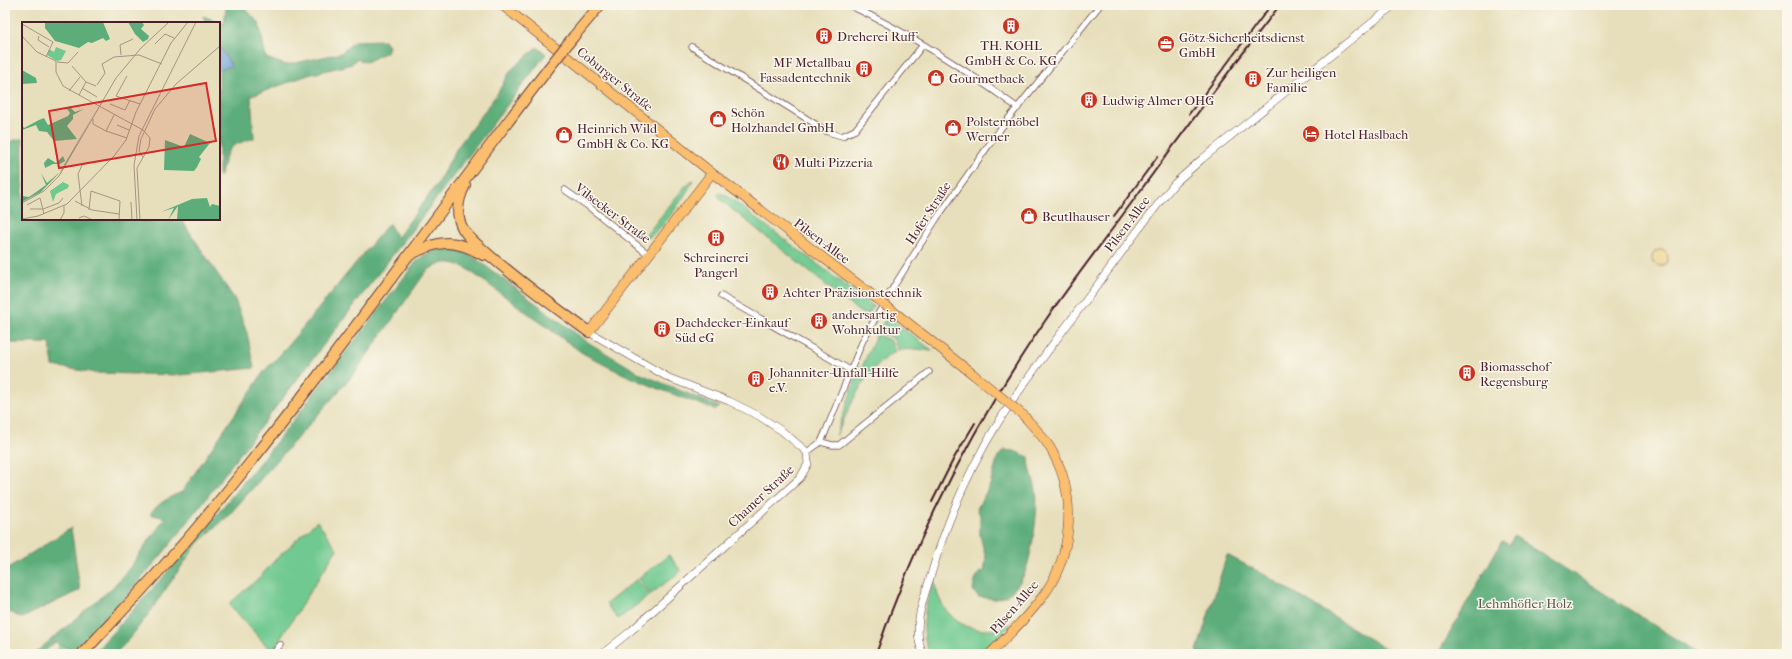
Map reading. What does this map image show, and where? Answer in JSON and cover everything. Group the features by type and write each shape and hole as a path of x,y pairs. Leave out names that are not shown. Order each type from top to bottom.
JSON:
{"highway":[{"path":"82,654 150,582 205,518 318,376 548,69 600,5"},
{"path":"474,167 462,191 458,214 463,229 469,237 500,264 555,308 589,332"},
{"path":"406,257 433,244 442,242 455,243 470,248 500,264"}],"main road":[{"name":"Coburger Straße","path":"502,5 712,173"},
{"path":"589,332 712,173"},
{"name":"Pilsen-Allee","path":"712,173 907,322 1023,415 1045,440 1053,453 1059,467 1067,496 1069,511 1067,534 1060,563 1044,595 1026,617 990,654"}],"street":[{"path":"849,5 923,45 978,78 1018,108"},
{"name":"Hofer Straße","path":"807,452 820,442 863,340 937,218 1001,128 1100,5"},
{"name":"Pilsen-Allee","path":"923,654 919,646 918,624 921,609 935,561 959,497 996,427 1037,364 1159,203 1183,175 1394,5"},
{"path":"692,47 828,132 842,136 855,130 923,45"},
{"name":"Vilsecker Straße","path":"565,190 648,254"},
{"path":"721,296 850,370"},
{"path":"589,332 669,378 729,401 759,416 787,435 807,452"},
{"path":"820,442 840,445 929,372"},
{"name":"Chamer Straße","path":"602,654 632,630 800,478 808,464 807,452"},
{"path":"273,654 280,645"}],"green space":[{"path":"242,5 259,23 266,58 286,65 341,53 355,41 384,40 389,46 387,52 366,62 356,59 352,64 308,75 251,96 254,138 238,143 230,149 225,158 220,176 220,70 231,65 220,47 220,22 224,24 226,8"},
{"path":"203,16 219,22 206,22"},
{"path":"537,47 546,54 174,540 126,597 73,650 55,642 42,654 34,654 112,588 131,566 165,518 150,514 164,501 182,492 265,370 280,355 389,223 397,238 437,184 457,148 497,94 511,70"},
{"path":"22,138 22,220 182,220 235,300 247,333 254,368 180,375 97,373 53,366 50,343 5,343 5,143"},
{"path":"693,180 685,195 663,225 648,238 642,240 687,184"},
{"path":"719,193 725,195 736,203 873,306 869,314 864,314 858,311 722,201 718,195"},
{"path":"439,248 455,248 475,258 589,343 641,374 719,407 716,410 681,397 630,377 597,361 581,352 466,268 449,263 439,264 425,273 354,374 228,516 209,533 205,529 278,440 416,262 423,256"},
{"path":"887,316 933,351 916,349 898,350 893,338 879,331"},
{"path":"877,334 891,341 895,352 884,359 867,378 853,400 836,436 852,389"},
{"path":"1004,450 1014,451 1029,457 1036,490 1037,508 1028,564 1021,581 1010,593 1001,598 994,599 978,597 973,590 976,578 980,572 984,572 986,559 980,535 980,515 977,509 990,485 998,457"},
{"path":"317,521 337,549 272,652 229,604 259,578 277,558"},
{"path":"71,528 80,590 22,618 5,610 5,570"},
{"path":"205,529 209,533 194,548 186,560 182,556"},
{"name":"Lehmhöfler Holz","path":"1514,536 1699,654 1438,654 1502,541 1509,545"},
{"path":"669,555 681,571 651,594 639,578"},
{"path":"1227,555 1265,575 1394,654 1196,654"},
{"path":"182,556 186,560 135,632 115,654 93,654"},
{"path":"934,578 939,598 950,615 958,622 977,629 988,630 1002,628 1014,622 1002,634 976,654 930,654 924,635 924,616"},
{"path":"637,579 650,595 618,619 606,604"},
{"path":"59,644 73,650 69,654 60,654 58,650"}],"sand":[{"path":"1657,250 1663,250 1668,255 1666,264 1663,266 1657,266 1652,261 1652,255"}],"water":[{"path":"220,47 231,66 220,70"}],"railway":[{"path":"1189,114 1271,5"},
{"path":"876,654 909,567 928,524 994,400 1045,321 1075,279 1280,5"},
{"path":"1114,216 1158,156"},
{"path":"932,502 954,458 975,423"}],"place":[{"name":"TH. KOHL GmbH & Co. KG","path":"1011,26"},
{"name":"Dreherei Ruff","path":"824,36"},
{"name":"Götz-Sicherheitsdienst GmbH","path":"1166,44"},
{"name":"MF Metallbau Fassadentechnik","path":"864,69"},
{"name":"Gourmetback","path":"936,78"},
{"name":"Zur heiligen Familie","path":"1253,79"},
{"name":"Ludwig Almer OHG","path":"1089,100"},
{"name":"Schön Holzhandel GmbH","path":"718,119"},
{"name":"Polstermöbel Werner","path":"953,128"},
{"name":"Hotel Haslbach","path":"1311,134"},
{"name":"Heinrich Wild GmbH & Co. KG","path":"564,135"},
{"name":"Multi Pizzeria","path":"781,162"},
{"name":"Beutlhauser","path":"1029,216"},
{"name":"Schreinerei Pangerl","path":"716,238"},
{"name":"Achter Präzisionstechnik","path":"770,292"},
{"name":"andersartig Wohnkultur","path":"819,321"},
{"name":"Dachdecker-Einkauf Süd eG","path":"662,329"},
{"name":"Biomassehof Regensburg","path":"1467,373"},
{"name":"Johanniter-Unfall-Hilfe e.V.","path":"756,379"}]}
